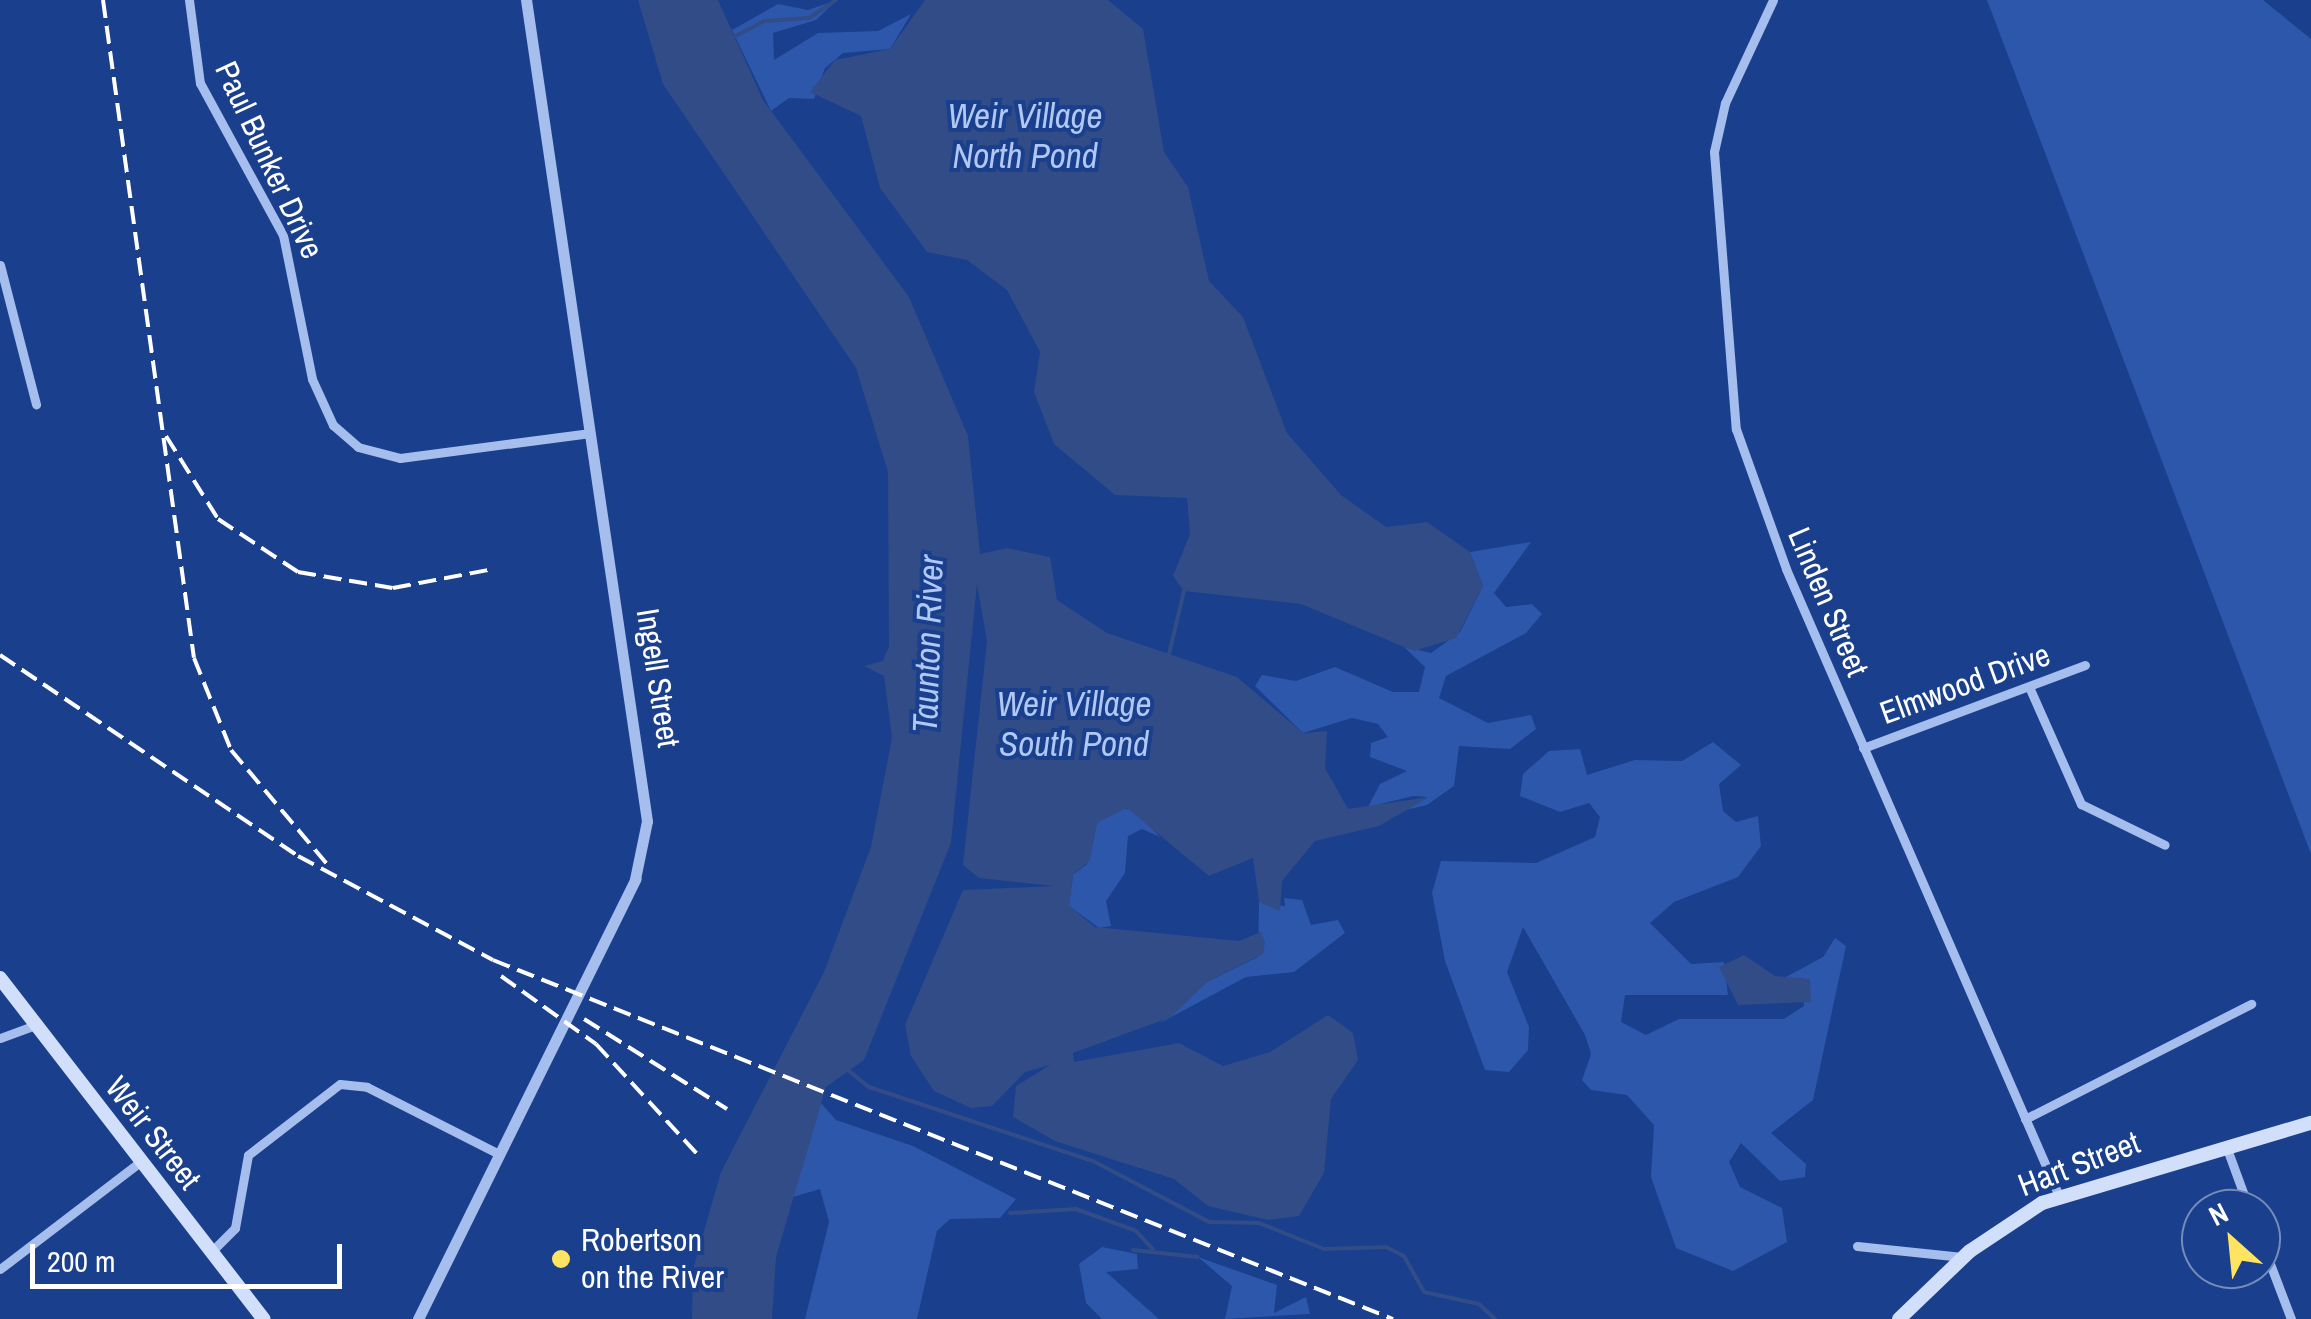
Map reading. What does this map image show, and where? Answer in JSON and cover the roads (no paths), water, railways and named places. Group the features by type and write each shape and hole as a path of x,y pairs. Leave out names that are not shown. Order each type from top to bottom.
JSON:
{"main road":[{"name":"Weir Street","path":"0,978 264,1319"},
{"name":"Hart Street","path":"1899,1319 1962,1257 2059,1196 2311,1123"}],"street":[{"name":"Paul Bunker Drive","path":"189,0 200,83 283,236 312,378 333,426 358,447 400,458 590,432"},
{"name":"Ingell Street","path":"418,1319 634,879 646,835 646,777 526,0"},
{"name":"Linden Street","path":"1773,0 1725,103 1714,152 1728,383 1763,509 2059,1196"},
{"path":"0,265 36,404"},
{"name":"Elmwood Drive","path":"1863,748 2086,665"},
{"path":"2030,689 2086,810 2164,845"},
{"path":"2025,1120 2251,1004"},
{"path":"0,1038 36,1025"},
{"path":"211,1252 234,1228 248,1155 340,1084 366,1087 499,1154"},
{"path":"2226,1146 2242,1189"},
{"path":"0,1268 140,1162"},
{"path":"1858,1246 1962,1257"},
{"path":"2280,1289 2291,1319"}],"water":[{"path":"638,0 718,0 763,100 909,297 968,436 980,554 1007,548 1050,557 1057,600 1107,633 1237,677 1303,733 1327,731 1325,768 1348,809 1429,797 1379,826 1315,841 1282,881 1280,911 1259,902 1253,858 1209,876 1127,808 1097,823 1090,860 1073,875 1069,906 1095,927 1239,941 1261,932 1265,942 1263,954 1207,982 1171,1017 1073,1053 1074,1062 1179,1043 1223,1066 1270,1052 1328,1015 1353,1033 1358,1060 1331,1099 1324,1173 1299,1216 1268,1220 1208,1206 1174,1179 1055,1141 1013,1117 1016,1086 1050,1065 1025,1072 992,1106 971,1108 934,1091 911,1056 905,1025 963,890 1054,886 979,878 963,865 987,641 977,584 951,843 864,1060 826,1087 776,1257 772,1319 692,1319 693,1269 721,1172 824,972 871,847 892,738 884,676 864,666 883,661 889,646 888,472 856,368 663,84"},
{"name":"Weir Village North Pond","path":"925,0 1108,0 1143,29 1164,152 1188,187 1209,281 1243,317 1287,433 1341,495 1386,527 1427,522 1470,552 1483,586 1456,638 1414,651 1301,604 1184,591 1173,576 1190,534 1187,498 1115,495 1054,444 1034,392 1040,352 1007,290 967,260 927,252 880,188 861,116 810,92 835,60 890,49"},
{"path":"1744,955 1775,976 1810,979 1811,1002 1738,1005 1719,967"}],"waterway":[{"path":"734,37 764,21 809,18 836,0"},
{"path":"1169,654 1184,591"},
{"path":"849,1071 869,1087 1093,1161 1209,1222 1259,1223 1324,1249 1386,1247 1404,1256 1424,1292 1479,1304 1495,1319"},
{"path":"1010,1213 1076,1209 1136,1231 1153,1249"},
{"path":"1133,1250 1198,1257"}],"railway":[{"path":"103,0 194,658 231,750 326,863"},
{"path":"166,436 218,519 298,572 393,588 494,569"},
{"path":"0,655 298,856 493,960 1393,1319"},
{"path":"501,976 596,1044 699,1156"},
{"path":"584,1019 727,1109"}],"place":[{"name":"Robertson on the River","path":"561,1259"}],"water label":[{"name":"Taunton River","path":"928,644"},
{"name":"Weir Village South Pond","path":"1074,724"}]}
